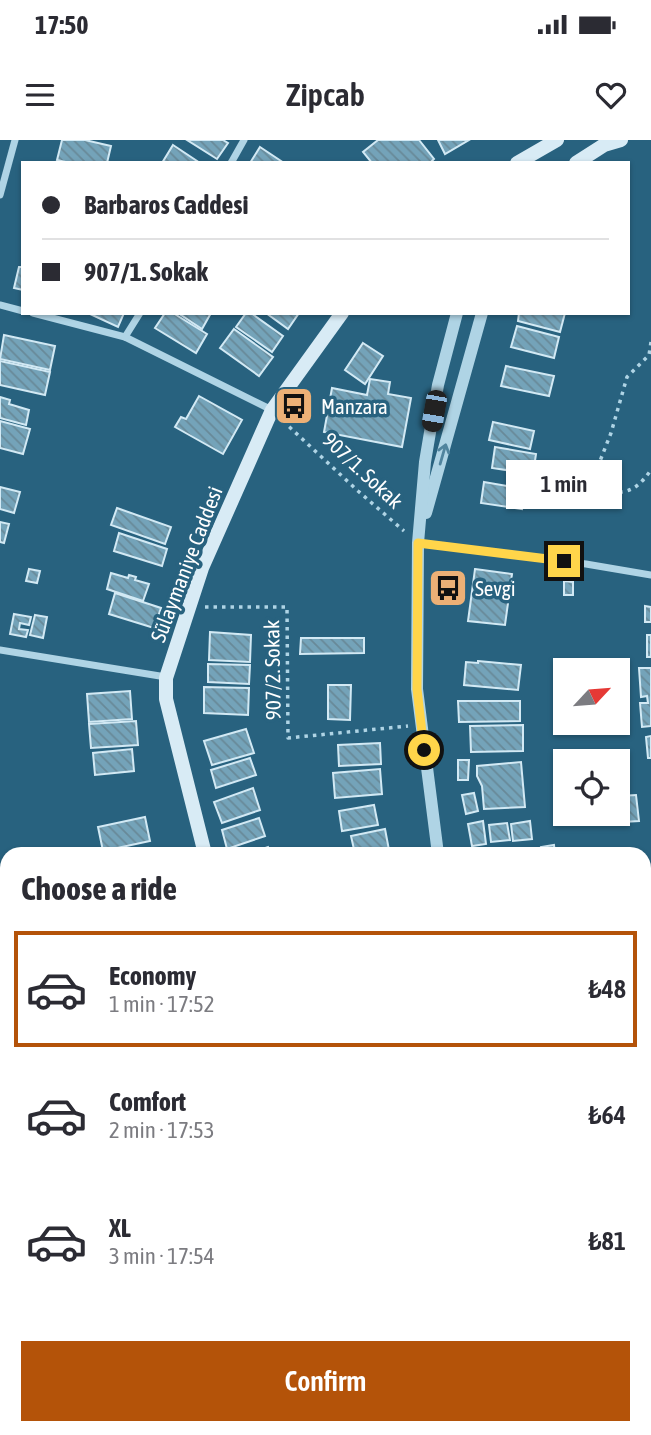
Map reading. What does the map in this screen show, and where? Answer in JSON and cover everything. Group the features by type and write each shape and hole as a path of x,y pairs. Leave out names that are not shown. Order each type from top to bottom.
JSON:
{"main road":[{"path":"579,161 604,143 621,140"},
{"path":"520,161 553,142"},
{"path":"537,161 553,142"},
{"name":"Sülaymaniye Caddesi","path":"203,847 166,699 166,678 202,568 272,410 341,315"}],"street":[{"path":"0,195 15,140"},
{"path":"232,161 244,140"},
{"path":"0,305 21,310"},
{"path":"41,315 125,337 272,410"},
{"path":"125,337 139,315"},
{"path":"437,847 417,689 418,543 425,462 436,398 457,315"},
{"path":"418,543 481,315"},
{"path":"418,543 651,575"},
{"path":"0,650 166,678"}],"path":[{"path":"651,342 650,356 627,377 600,461 603,475 621,492 631,490 651,470"},
{"name":"907/1. Sokak","path":"272,410 418,543"},
{"name":"907/2. Sokak","path":"189,607 287,607 288,738 421,724"}],"building":[{"path":"62,140 85,140 111,146 107,161 57,160"},
{"path":"187,140 223,140 228,143 217,159"},
{"path":"378,140 419,140 434,159 370,161 363,152"},
{"path":"438,140 469,140 445,154"},
{"path":"173,145 197,161 163,161"},
{"path":"260,147 281,161 251,161"},
{"path":"19,267 21,267 21,290 14,288"},
{"path":"92,315 123,315 118,327"},
{"path":"164,315 176,315 207,334 196,353 155,328"},
{"path":"181,315 210,315 202,329"},
{"path":"245,315 254,315 283,336 272,352 236,327"},
{"path":"269,315 298,315 288,329"},
{"path":"519,315 564,315 560,332 518,321"},
{"path":"517,326 559,337 554,358 511,347"},
{"path":"234,329 273,357 259,376 220,348"},
{"path":"4,335 55,346 50,370 0,359"},
{"path":"363,343 383,356 365,384 345,370"},
{"path":"0,361 50,372 45,395 0,385"},
{"path":"506,366 554,376 549,396 501,386"},
{"path":"370,379 390,382 388,394 411,398 402,447 324,432 332,388 367,395"},
{"path":"199,396 242,420 223,454 175,427 181,417 186,419"},
{"path":"0,397 10,400 9,404 29,410 26,425 0,418"},
{"path":"0,421 30,429 23,454 0,448"},
{"path":"493,422 534,431 530,449 489,440"},
{"path":"495,447 536,454 533,474 492,468"},
{"path":"484,482 525,489 522,509 481,503"},
{"path":"0,487 20,492 14,513 0,509"},
{"path":"117,508 171,527 165,544 111,525"},
{"path":"0,522 9,524 4,543 0,542"},
{"path":"119,533 167,549 162,566 114,551"},
{"path":"29,569 40,571 37,583 26,581"},
{"path":"475,569 512,574 505,625 468,621"},
{"path":"111,573 128,578 129,575 136,577 135,580 149,584 143,601 107,589"},
{"path":"564,581 573,582 573,595 564,595"},
{"path":"115,593 161,608 154,628 109,614"},
{"path":"645,606 651,607 651,622 645,622"},
{"path":"14,614 31,617 29,625 20,623 19,629 28,630 26,637 10,634"},
{"path":"35,615 47,617 43,638 30,635"},
{"path":"210,632 251,635 250,662 209,660"},
{"path":"647,635 651,635 651,657 647,657"},
{"path":"301,638 364,638 364,653 300,654"},
{"path":"466,662 521,665 518,690 464,685"},
{"path":"208,664 250,665 249,684 208,682"},
{"path":"639,668 651,668 651,726 642,727 640,703 648,703 647,696 641,697"},
{"path":"328,685 351,685 350,720 328,719"},
{"path":"204,687 249,688 248,715 204,713"},
{"path":"130,691 132,719 89,722 87,694"},
{"path":"458,701 520,701 520,721 459,722"},
{"path":"136,721 138,745 91,748 89,724"},
{"path":"523,725 523,751 471,752 470,726"},
{"path":"246,729 254,753 212,765 204,741"},
{"path":"651,736 651,758 648,758 646,737"},
{"path":"380,743 381,764 339,766 338,745"},
{"path":"132,749 134,771 95,775 93,753"},
{"path":"250,758 256,775 216,788 211,770"},
{"path":"458,760 469,760 468,780 458,780"},
{"path":"521,762 525,807 484,809 477,766"},
{"path":"380,769 382,794 335,798 333,773"},
{"path":"253,788 260,810 222,823 214,802"},
{"path":"474,793 478,811 466,814 462,795"},
{"path":"630,795 636,795 639,821 630,822"},
{"path":"374,805 378,825 342,831 339,811"},
{"path":"145,817 150,841 122,847 102,847 98,827"},
{"path":"259,818 265,836 226,847 222,830"},
{"path":"483,821 486,844 472,846 468,824"},
{"path":"530,821 532,839 513,841 511,824"},
{"path":"507,823 510,840 491,842 489,825"},
{"path":"385,829 388,847 353,847 351,836"}],"place":[{"name":"Manzara","path":"294,406"},
{"name":"Sevgi","path":"448,588"}],"route":[{"path":"424,750 417,689 418,543 564,561"}]}
